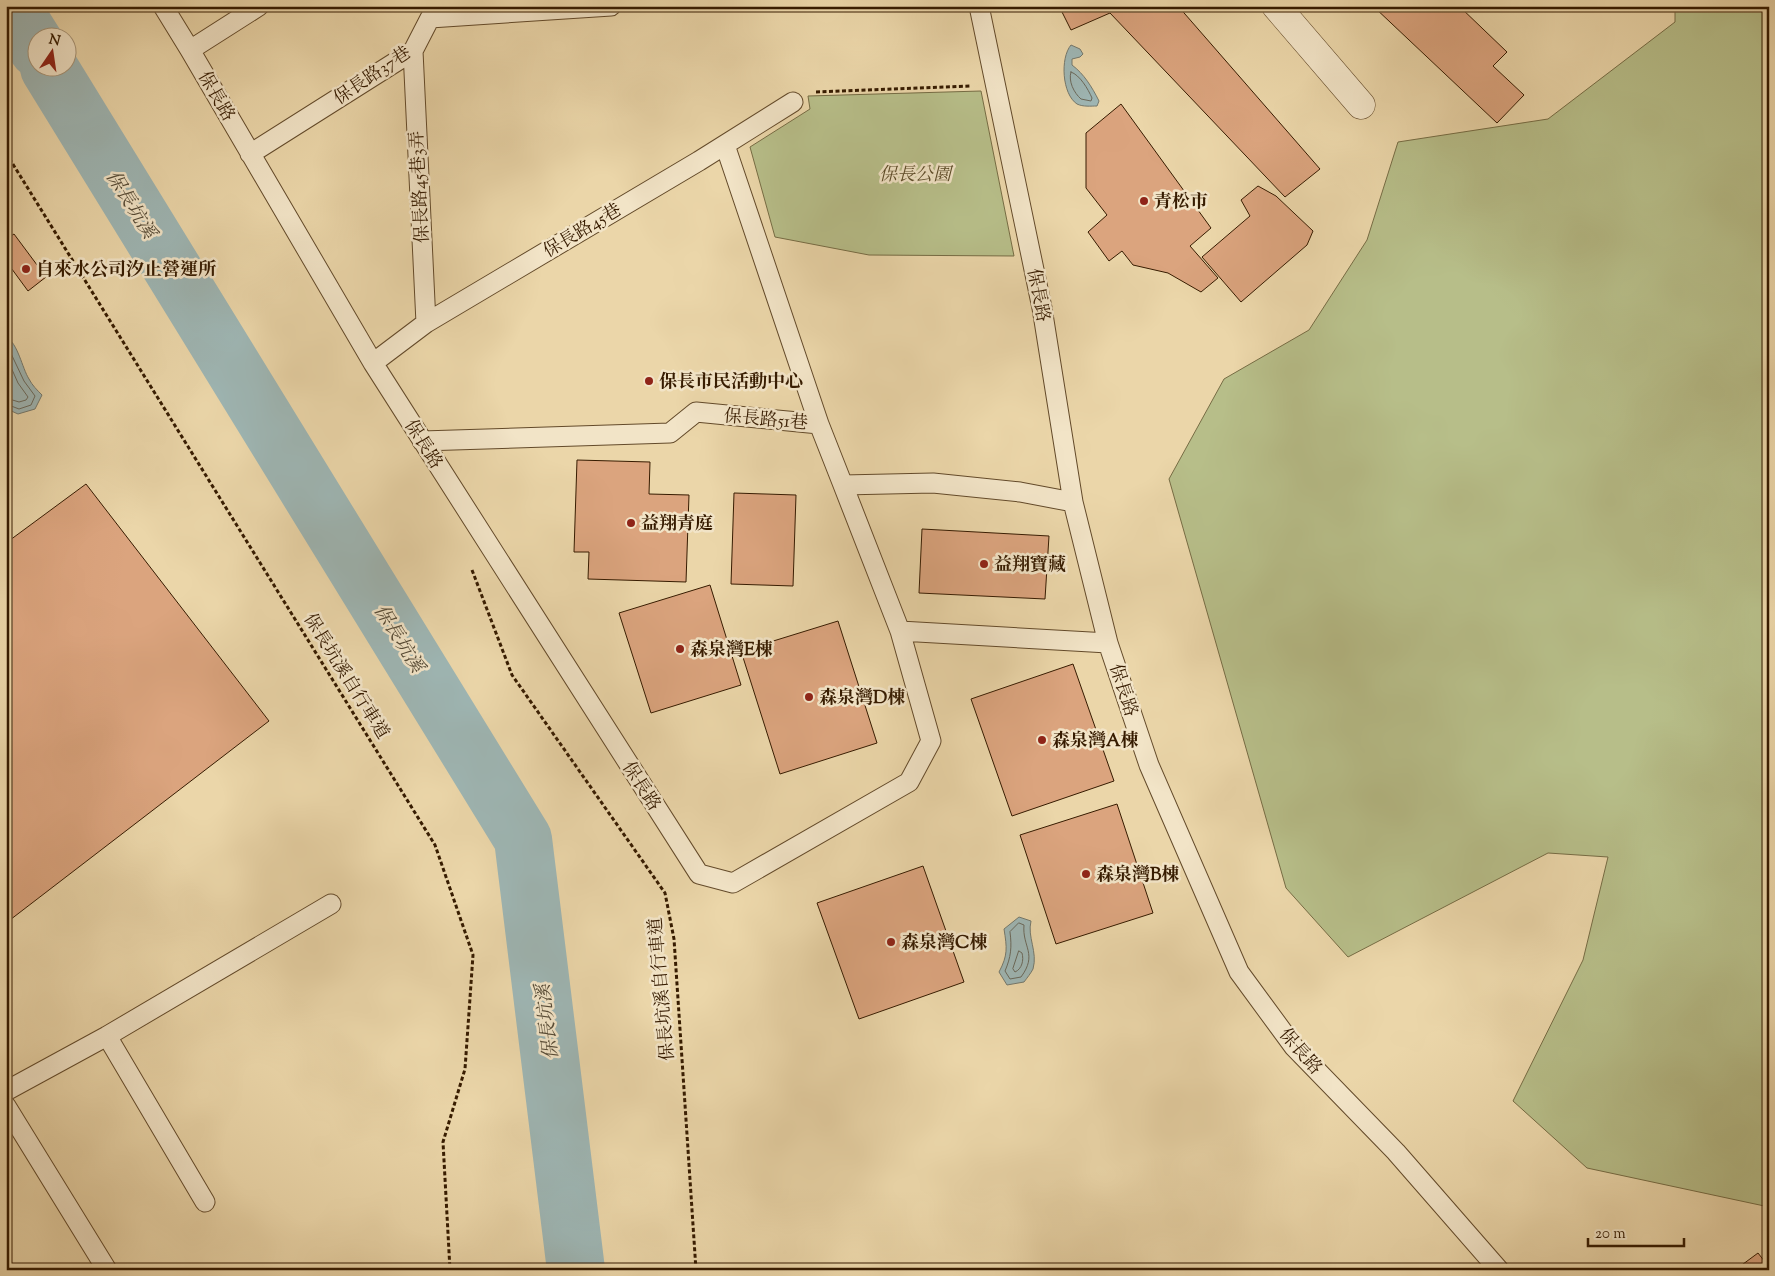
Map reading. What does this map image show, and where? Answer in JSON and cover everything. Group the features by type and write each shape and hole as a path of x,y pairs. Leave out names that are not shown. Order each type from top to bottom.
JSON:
{"street":[{"path":"1276,6 1361,105"}],"lane":[{"name":"保長路","path":"163,6 373,362 699,874"},
{"path":"190,50 259,6"},
{"name":"保長路37巷","path":"250,154 413,52 430,12 611,6"},
{"name":"保長路","path":"979,6 1042,308 1073,502 1108,643 1149,765 1239,972 1294,1047 1396,1152 1499,1270"},
{"name":"保長路45巷3弄","path":"413,52 426,323"},
{"name":"保長路45巷","path":"373,362 426,323 725,145 793,102"},
{"path":"725,145 820,424"},
{"name":"保長路51巷","path":"422,441 670,433 696,412 820,424 900,631 931,741 910,782 733,883 699,874"},
{"path":"843,485 933,483 1020,492 1073,502"},
{"path":"900,631 1108,643"},
{"path":"6,1091 107,1036 331,904"},
{"path":"107,1036 205,1202"},
{"path":"6,1106 107,1270"}],"path":[{"path":"793,102 799,92 996,86"},
{"name":"保長坑溪自行車道","path":"6,153 436,845 473,955 465,1069 443,1142 450,1270"},
{"name":"保長坑溪自行車道","path":"470,567 512,674 665,893 674,939 696,1270"}],"green space":[{"path":"1675,6 1769,6 1769,1207 1587,1168 1513,1101 1583,960 1608,857 1548,853 1348,957 1286,888 1169,479 1224,379 1309,330 1367,240 1398,142 1548,119 1675,22"},
{"name":"保長公園","path":"981,91 1014,256 869,255 775,237 750,147 810,109 808,96"}],"water":[{"path":"1071,45 1080,49 1083,54 1072,59 1072,65 1091,86 1099,101 1097,106 1077,104 1068,92 1064,67 1067,51"},
{"path":"6,337 17,350 30,381 42,395 35,409 18,414 7,409 6,406"},
{"path":"1019,917 1031,921 1030,933 1034,951 1033,969 1024,982 1007,985 999,972 1006,951 1004,929"}],"building":[{"name":"青松市","path":"1059,6 1178,6 1320,169 1285,197 1110,13 1071,30"},
{"path":"1373,6 1459,6 1507,52 1493,66 1524,95 1497,123"},
{"name":"青松市","path":"1121,104 1211,228 1190,246 1218,278 1201,292 1168,273 1133,265 1122,251 1109,261 1088,232 1107,215 1086,188 1086,133"},
{"name":"青松市","path":"1258,186 1276,196 1313,231 1307,245 1241,302 1202,257 1250,216 1241,200"},
{"name":"自來水公司汐止營運所","path":"14,234 46,277 28,291 6,261 6,239"},
{"name":"益翔青庭","path":"577,460 650,462 649,494 689,495 686,582 588,579 589,552 574,552"},
{"path":"86,484 269,721 6,923 6,543"},
{"name":"益翔青庭","path":"734,493 796,495 793,586 731,584"},
{"name":"益翔寶藏","path":"922,529 1049,536 1045,599 919,593"},
{"name":"森泉灣E棟","path":"710,585 741,685 651,713 619,613"},
{"name":"森泉灣D棟","path":"838,621 877,743 780,774 741,651"},
{"name":"森泉灣A棟","path":"1073,664 1114,781 1012,816 971,699"},
{"name":"森泉灣B棟","path":"1117,804 1153,913 1056,944 1020,835"},
{"name":"森泉灣C棟","path":"923,866 964,982 859,1019 817,903"},
{"path":"1758,1253 1769,1267 1769,1270 1735,1270"}],"waterway":[{"name":"保長坑溪","path":"11,6 28,33"},
{"name":"保長坑溪","path":"55,78 523,839 576,1270"}],"place":[{"name":"青松市","path":"1144,201"},
{"name":"自來水公司汐止營運所","path":"26,269"},
{"name":"保長市民活動中心","path":"649,381"},
{"name":"益翔青庭","path":"631,523"},
{"name":"益翔寶藏","path":"984,564"},
{"name":"森泉灣E棟","path":"680,649"},
{"name":"森泉灣D棟","path":"809,697"},
{"name":"森泉灣A棟","path":"1042,740"},
{"name":"森泉灣B棟","path":"1086,874"},
{"name":"森泉灣C棟","path":"891,942"}]}
